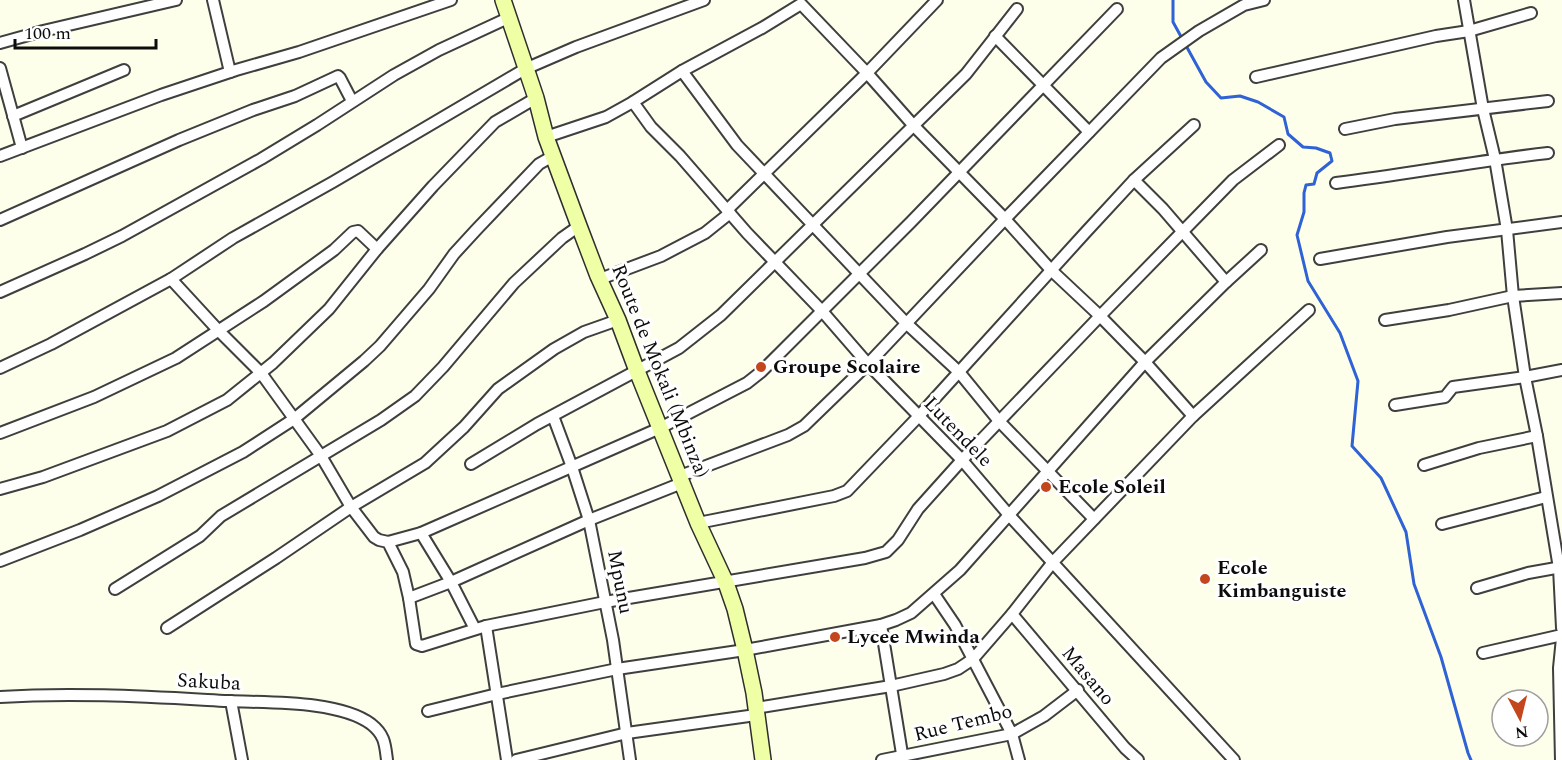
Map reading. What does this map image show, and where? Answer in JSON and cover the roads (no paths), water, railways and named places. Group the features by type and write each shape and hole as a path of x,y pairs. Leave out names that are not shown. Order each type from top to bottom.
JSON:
{"street":[{"path":"0,43 176,0"},
{"path":"213,0 230,72"},
{"path":"0,156 161,95 299,52 451,0"},
{"name":"Route de Mokali (Mbinza)","path":"502,0 536,98 546,137 579,226 698,523 726,582 746,650 763,760"},
{"path":"0,369 62,339 171,279 233,238 525,69 576,47 704,0"},
{"path":"600,279 661,256 705,233 867,73 937,0"},
{"path":"410,598 788,435 804,426 868,364 1161,58 1199,31 1244,5 1264,0"},
{"path":"1464,0 1483,109 1495,159 1507,230 1513,296 1525,377 1560,567 1562,628"},
{"path":"546,137 606,117 682,71 762,28 799,2 1051,270 1145,362 1193,416"},
{"path":"471,464 553,416 679,348 721,315 966,74 1017,9"},
{"path":"171,279 261,373 321,456 351,507 375,537 388,542 420,532 660,428 747,383 761,372 911,222 1117,9"},
{"path":"1256,77 1436,36 1469,31 1531,13"},
{"path":"0,292 85,255 122,236 261,159 394,75 439,50 508,18"},
{"path":"995,36 1089,132"},
{"path":"0,68 4,99 14,116 22,148"},
{"path":"14,116 124,70"},
{"path":"682,71 737,145 906,323 959,372 999,421 1095,519"},
{"path":"0,220 179,140 253,110 295,96 338,76 352,100"},
{"path":"0,489 43,477 166,431 227,400 261,373 329,309 377,249 433,186 495,122 536,98"},
{"path":"1345,129 1395,119 1548,101"},
{"name":"Lutendele","path":"633,102 651,127 680,156 747,233 822,311 918,417 962,460 1009,515 1234,760"},
{"path":"698,523 834,496 847,491 918,417 1134,180 1194,124"},
{"path":"388,542 403,572 410,598 416,644 422,646 486,626 605,602 865,558 886,552 898,540 918,509 962,460 1100,316 1233,180 1279,145"},
{"path":"1336,183 1548,153"},
{"path":"0,561 158,496 243,452 294,418 380,346 429,289 454,254 539,164 553,156"},
{"path":"1134,180 1226,282"},
{"path":"1320,259 1447,237 1562,222"},
{"path":"115,589 200,536 221,516 381,420 414,396 443,367 514,283 562,238 579,226"},
{"path":"0,433 66,408 176,358 264,301 334,250 353,232 358,231 377,249"},
{"path":"428,711 617,669 746,650 881,625 911,613 960,570 1145,362 1261,250"},
{"path":"1385,320 1449,310 1513,296 1562,293"},
{"path":"516,760 627,734 891,686 958,669 973,659 1053,562 1193,416 1309,310"},
{"path":"167,628 351,507 425,463 464,427 498,389 554,349 584,332 618,320"},
{"path":"1395,405 1445,397 1453,387 1562,370"},
{"name":"Mpunu","path":"553,416 589,520 613,640 630,760"},
{"path":"1424,465 1479,448 1537,436"},
{"path":"1442,524 1546,497"},
{"path":"420,532 451,582 475,629"},
{"path":"1478,588 1528,573 1560,567"},
{"path":"934,594 955,625 1012,734 1019,760"},
{"name":"Masano","path":"1012,614 1125,748 1138,760"},
{"path":"881,625 903,758"},
{"path":"486,626 507,760"},
{"path":"1483,653 1562,637 1559,668 1562,760"},
{"name":"Rue Tembo","path":"882,760 903,758 1012,734 1044,716 1078,690"},
{"name":"Sakuba","path":"0,697 45,694 127,696 308,705 352,715 370,724 383,737 387,760"},
{"path":"231,701 242,760"}],"waterway":[{"path":"1173,0 1173,22 1206,82 1221,98 1240,96 1258,102 1284,117 1288,134 1303,147 1316,148 1330,153 1332,161 1317,173 1314,184 1306,185 1304,212 1297,235 1308,281 1340,333 1358,381 1352,446 1381,478 1406,532 1414,584 1441,657 1471,760"}],"place":[{"name":"Groupe Scolaire","path":"761,367"},
{"name":"Ecole Soleil","path":"1046,487"},
{"name":"Ecole Kimbanguiste","path":"1205,579"},
{"name":"Lycee Mwinda","path":"835,637"}]}
